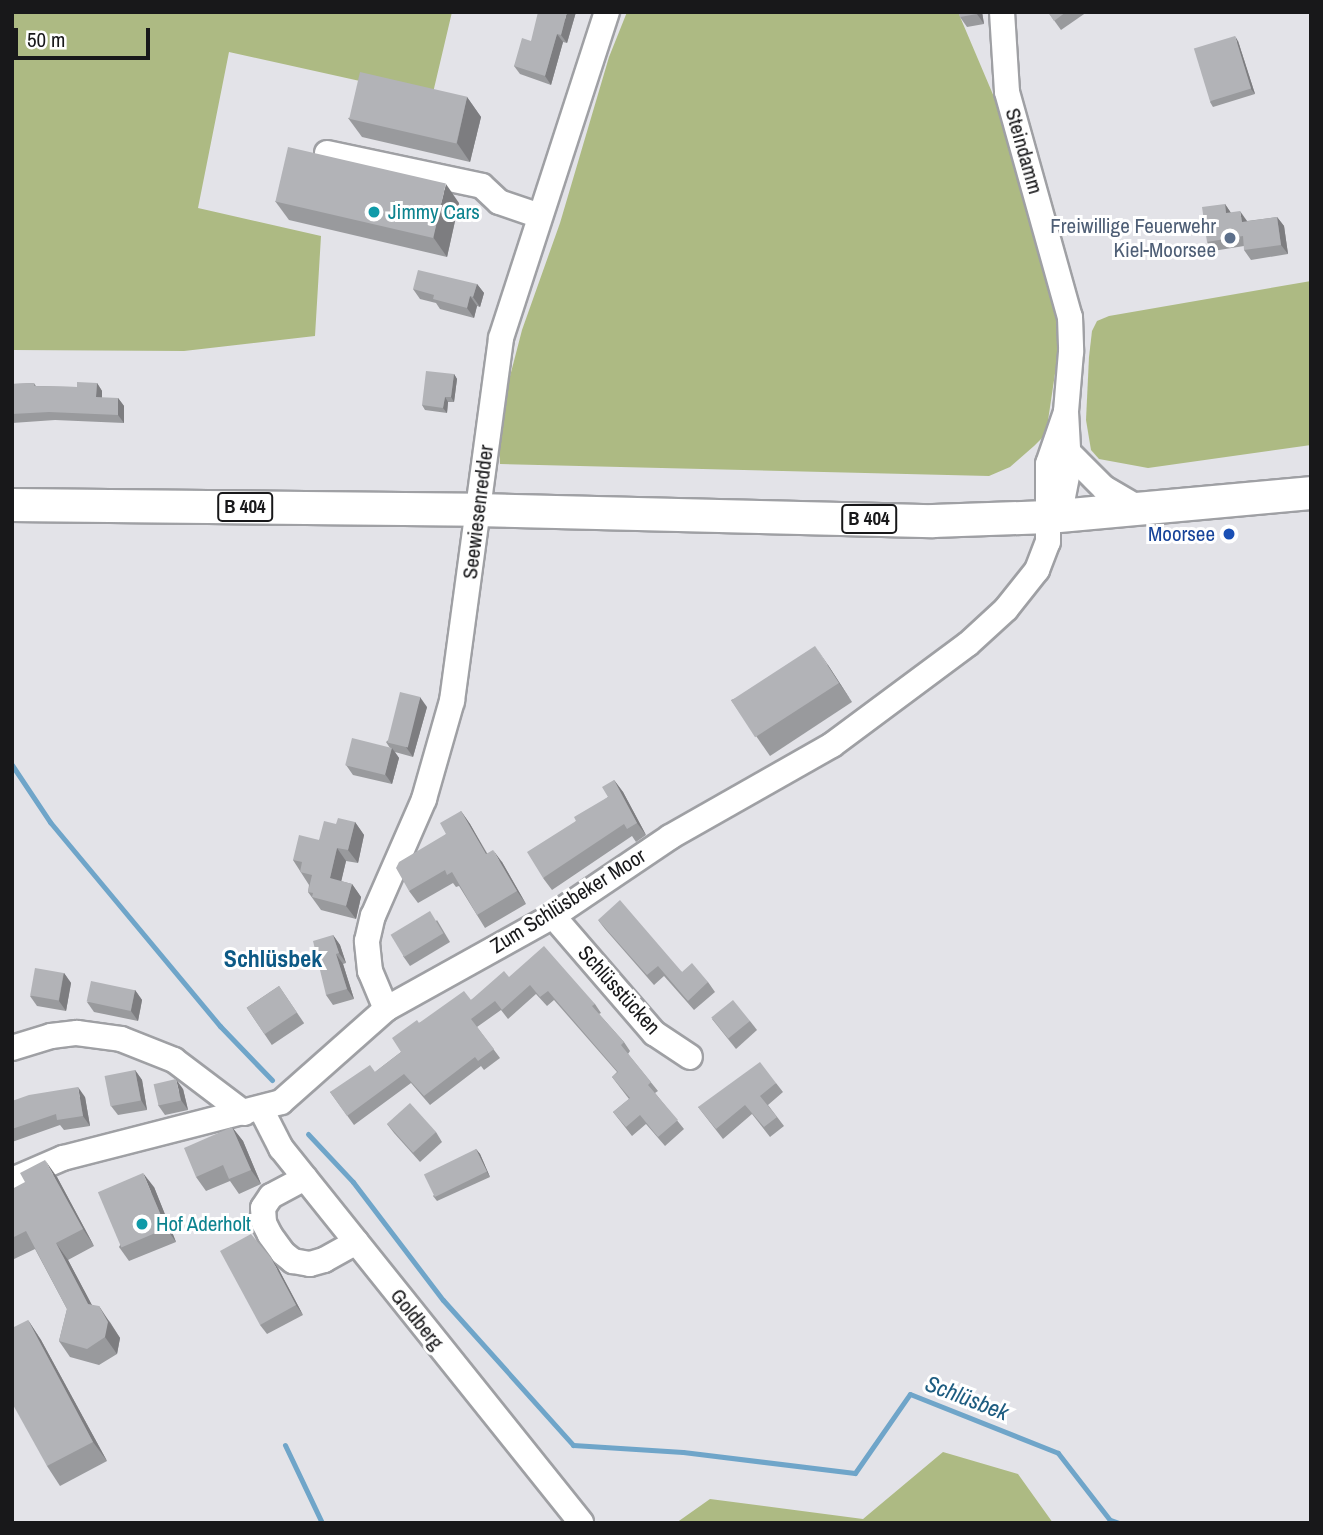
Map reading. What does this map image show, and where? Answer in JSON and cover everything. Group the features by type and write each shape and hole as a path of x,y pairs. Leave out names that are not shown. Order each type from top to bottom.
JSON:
{"main road":[{"name":"B 404","path":"12,505 477,510 920,521 1048,517 1311,493"}],"street":[{"name":"Seewiesenredder","path":"386,1009 370,971 367,940 373,916 424,799 452,701 501,338 607,12"},
{"name":"Steindamm","path":"1002,12 1007,92 1070,317 1071,352 1066,412 1070,454 1063,496 1048,517"},
{"path":"327,153 482,187 499,202 540,216"},
{"name":"Steindamm","path":"1048,517 1048,464 1066,412"},
{"path":"1070,454 1104,488 1142,510"},
{"name":"Zum Schlüsbeker Moor","path":"12,1180 63,1158 253,1112 281,1102 386,1009 553,916 670,837 832,746 968,644 1006,609 1037,570 1046,550 1048,517"},
{"name":"Schlüsstücken","path":"553,916 654,1033 690,1058"},
{"path":"12,1048 51,1036 77,1033 121,1039 174,1060 253,1112"},
{"name":"Goldberg","path":"253,1112 581,1523"},
{"path":"305,1178 271,1196 263,1208 264,1223 283,1253 293,1261 310,1264 324,1260 356,1242"}],"green space":[{"path":"12,12 452,12 432,97 229,52 198,208 321,236 315,336 184,351 12,350"},
{"path":"627,12 958,12 997,104 1055,283 1060,340 1046,434 1034,446 1010,467 989,476 500,464 499,443 508,384 522,330 560,223 609,57"},
{"path":"1311,281 1311,445 1148,468 1099,459 1091,450 1086,420 1089,357 1092,331 1097,321 1109,316"},
{"path":"943,1452 1018,1474 1053,1523 676,1523 710,1499 863,1519"}],"building":[{"path":"538,12 567,12 561,35 557,34 545,76 514,66 522,38 531,41"},
{"path":"959,12 977,12 977,14 960,17"},
{"path":"1048,12 1066,12 1054,21"},
{"path":"1235,36 1251,89 1210,101 1194,49"},
{"path":"360,72 467,97 456,144 349,119"},
{"name":"Jimmy Cars","path":"288,147 446,183 433,238 275,202"},
{"path":"1225,204 1226,213 1240,211 1242,222 1277,217 1281,245 1244,250 1243,236 1207,242 1202,207"},
{"path":"418,270 477,284 467,308 433,299 434,295 413,289"},
{"path":"426,371 454,374 451,397 445,397 443,408 422,405"},
{"path":"77,382 97,383 96,397 118,398 118,415 49,412 12,414 12,384 77,387"},
{"path":"815,646 839,683 755,737 731,700"},
{"path":"400,692 420,697 408,748 387,742"},
{"path":"352,738 392,748 385,775 345,765"},
{"path":"614,780 637,823 627,829 624,824 543,878 527,852 576,821 574,817 608,797 602,787"},
{"path":"461,811 486,854 493,850 517,891 477,915 452,872 447,875 445,870 409,891 396,868 399,862 446,834 440,823"},
{"path":"338,818 355,822 348,850 337,848 330,878 352,884 346,906 312,897 313,893 308,892 312,875 300,872 302,862 293,860 299,835 319,840 324,821 336,824"},
{"path":"620,900 682,972 692,963 708,982 688,1001 658,966 647,975 598,920"},
{"path":"430,911 443,933 404,957 391,935"},
{"path":"333,935 347,989 326,995 313,941"},
{"path":"544,946 595,1004 592,1006 624,1042 621,1045 651,1082 648,1085 678,1120 658,1137 640,1115 626,1127 613,1112 630,1098 612,1077 618,1072 548,991 540,997 530,985 502,1010 495,1001 471,1019 494,1049 478,1061 475,1057 424,1096 404,1074 347,1116 330,1092 370,1065 375,1072 401,1052 392,1038 417,1020 419,1023 464,991 471,1000 504,971 509,977"},
{"path":"35,968 64,973 59,1001 30,996"},
{"path":"91,981 135,990 131,1011 87,1002"},
{"path":"279,986 297,1013 265,1034 247,1008"},
{"path":"733,1000 750,1021 728,1039 711,1018"},
{"path":"760,1062 776,1083 760,1096 777,1117 764,1127 745,1105 716,1129 698,1107"},
{"path":"135,1070 141,1100 110,1106 105,1076"},
{"path":"176,1079 181,1100 159,1106 154,1084"},
{"path":"78,1087 83,1116 57,1120 56,1114 12,1129 12,1101 29,1095"},
{"path":"410,1103 436,1132 413,1153 387,1124"},
{"path":"232,1127 251,1170 229,1179 223,1165 196,1177 184,1148"},
{"path":"476,1149 487,1171 435,1197 424,1174"},
{"path":"45,1160 83,1229 56,1243 88,1304 99,1306 108,1322 105,1337 87,1349 59,1341 67,1309 26,1231 12,1238 12,1189 25,1182 20,1173"},
{"name":"Hof Aderholt","path":"143,1173 166,1228 121,1247 98,1192"},
{"path":"251,1234 271,1258 296,1305 260,1325 220,1251"},
{"path":"28,1320 93,1442 47,1466 12,1403 12,1328"}],"waterway":[{"path":"12,765 50,822 220,1026 272,1080"},
{"name":"Schlüsbek","path":"308,1134 353,1182 443,1300 573,1445 683,1452 855,1473 910,1394 1058,1453 1110,1520 1119,1523"},
{"path":"285,1445 322,1523"}],"place":[{"name":"Jimmy Cars","path":"374,212"},
{"name":"Freiwillige Feuerwehr Kiel-Moorsee","path":"1230,238"},
{"name":"Moorsee","path":"1229,534"},
{"name":"Hof Aderholt","path":"142,1224"}],"district":[{"name":"Schlüsbek","path":"273,959"}]}
